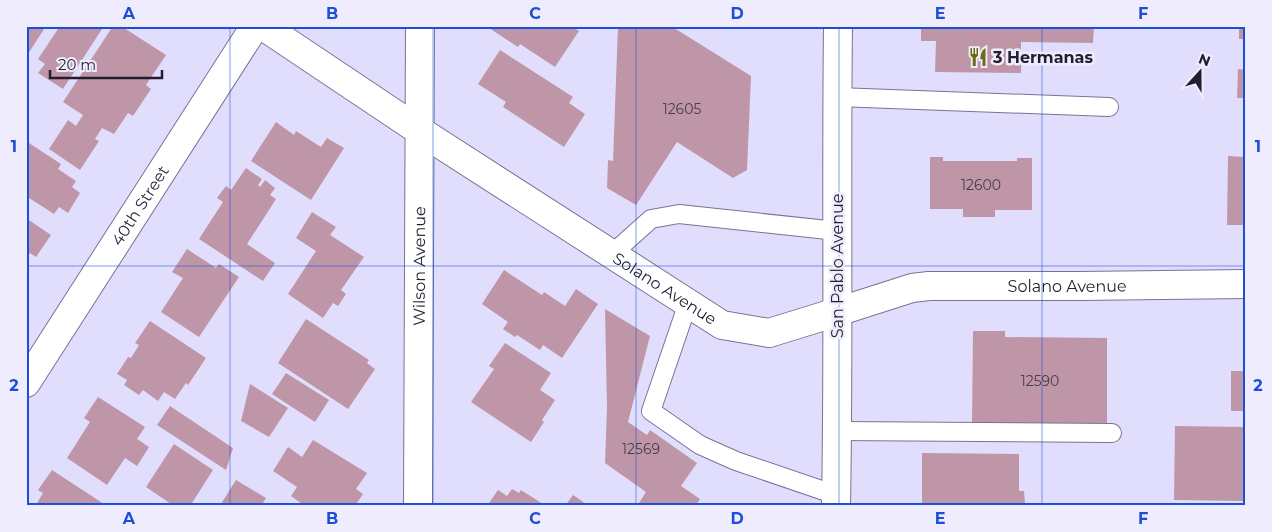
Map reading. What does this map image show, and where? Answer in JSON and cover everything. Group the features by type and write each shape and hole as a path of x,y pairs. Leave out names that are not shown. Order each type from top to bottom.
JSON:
{"street":[{"name":"40th Street","path":"26,384 255,26"},
{"name":"Solano Avenue","path":"263,26 420,131 722,325 769,333 912,288 929,286 1246,284"},
{"name":"Wilson Avenue","path":"418,506 420,26"},
{"name":"San Pablo Avenue","path":"836,500 838,26"}],"lane":[{"path":"837,97 1109,108"},
{"path":"612,254 651,219 679,214 837,232"},
{"path":"688,303 651,411 700,445 736,462 836,500"},
{"path":"837,432 1112,433"}],"building":[{"path":"26,26 46,26 26,57"},
{"path":"60,26 104,26 63,89 38,73 45,64 38,59"},
{"path":"113,26 121,26 166,55 146,85 151,89 133,116 128,113 114,134 102,128 95,139 99,141 80,170 49,149 68,120 76,126 83,115 63,102"},
{"path":"486,26 571,26 579,31 555,67 520,44 518,47"},
{"path":"618,26 671,26 751,76 747,170 733,178 677,142 636,205 607,188 608,160 613,161"},
{"name":"3 Hermanas","path":"921,26 1094,26 1093,43 1021,42 1021,73 935,72 936,41 921,41"},
{"path":"1239,26 1246,26 1246,39 1239,39"},
{"path":"500,50 573,97 569,103 585,114 564,147 503,107 506,102 478,84"},
{"path":"1238,69 1246,70 1246,98 1237,98"},
{"path":"276,122 294,135 296,131 321,147 327,138 344,148 311,200 251,161"},
{"path":"26,141 61,164 58,169 76,181 72,187 80,193 68,213 59,207 54,214 26,196"},
{"path":"1228,156 1246,157 1246,225 1227,225"},
{"path":"930,157 943,157 943,161 1017,161 1017,158 1032,158 1032,210 995,210 995,217 963,217 963,209 930,209"},
{"path":"246,168 262,179 258,185 260,187 265,180 275,188 270,195 276,199 247,244 275,263 263,281 199,239 223,202 217,198 226,186 231,190"},
{"path":"312,212 336,227 330,235 364,257 341,290 346,294 338,306 333,303 323,318 288,294 316,251 296,238"},
{"path":"26,218 51,235 36,257 30,253 26,259"},
{"path":"187,249 216,268 219,264 239,277 199,337 161,312 183,278 172,272"},
{"path":"504,270 542,295 544,292 565,306 576,289 598,304 562,358 543,345 540,350 517,335 515,337 503,329 508,322 482,304"},
{"path":"605,309 650,336 628,422 647,435 650,430 697,463 681,486 700,499 696,506 637,506 646,492 605,463 607,408"},
{"path":"306,319 369,360 367,363 375,369 348,409 278,363"},
{"path":"150,321 206,358 188,385 186,383 175,399 164,392 158,401 143,390 139,395 124,385 127,380 117,374 128,357 131,358 139,345 135,343"},
{"path":"973,331 1005,331 1005,337 1107,338 1107,424 972,423"},
{"path":"505,343 551,373 540,390 555,400 531,442 471,402 494,369 489,366"},
{"path":"1244,351 1246,351 1246,411 1231,411 1231,371 1243,371"},
{"path":"286,373 329,400 315,422 272,394"},
{"path":"250,384 288,408 269,437 241,421"},
{"path":"98,397 145,427 137,439 149,447 137,466 125,458 107,485 67,458 90,422 84,418"},
{"path":"170,406 233,448 226,470 157,425"},
{"path":"1175,426 1246,427 1246,470 1243,470 1243,501 1174,500"},
{"path":"313,440 367,473 356,489 363,494 355,506 305,506 291,496 297,487 273,471 288,447 302,457"},
{"path":"174,444 213,470 190,506 174,506 146,487"},
{"path":"922,453 1019,454 1019,491 1024,491 1025,504 922,503"},
{"path":"52,470 107,506 41,506 37,503 43,493 38,490"},
{"path":"236,480 266,498 261,506 224,506 221,504"},
{"path":"512,489 519,493 521,490 546,506 487,506 498,490 507,496"},
{"path":"573,495 589,506 565,506"}],"place":[{"name":"3 Hermanas","path":"978,57"}]}
